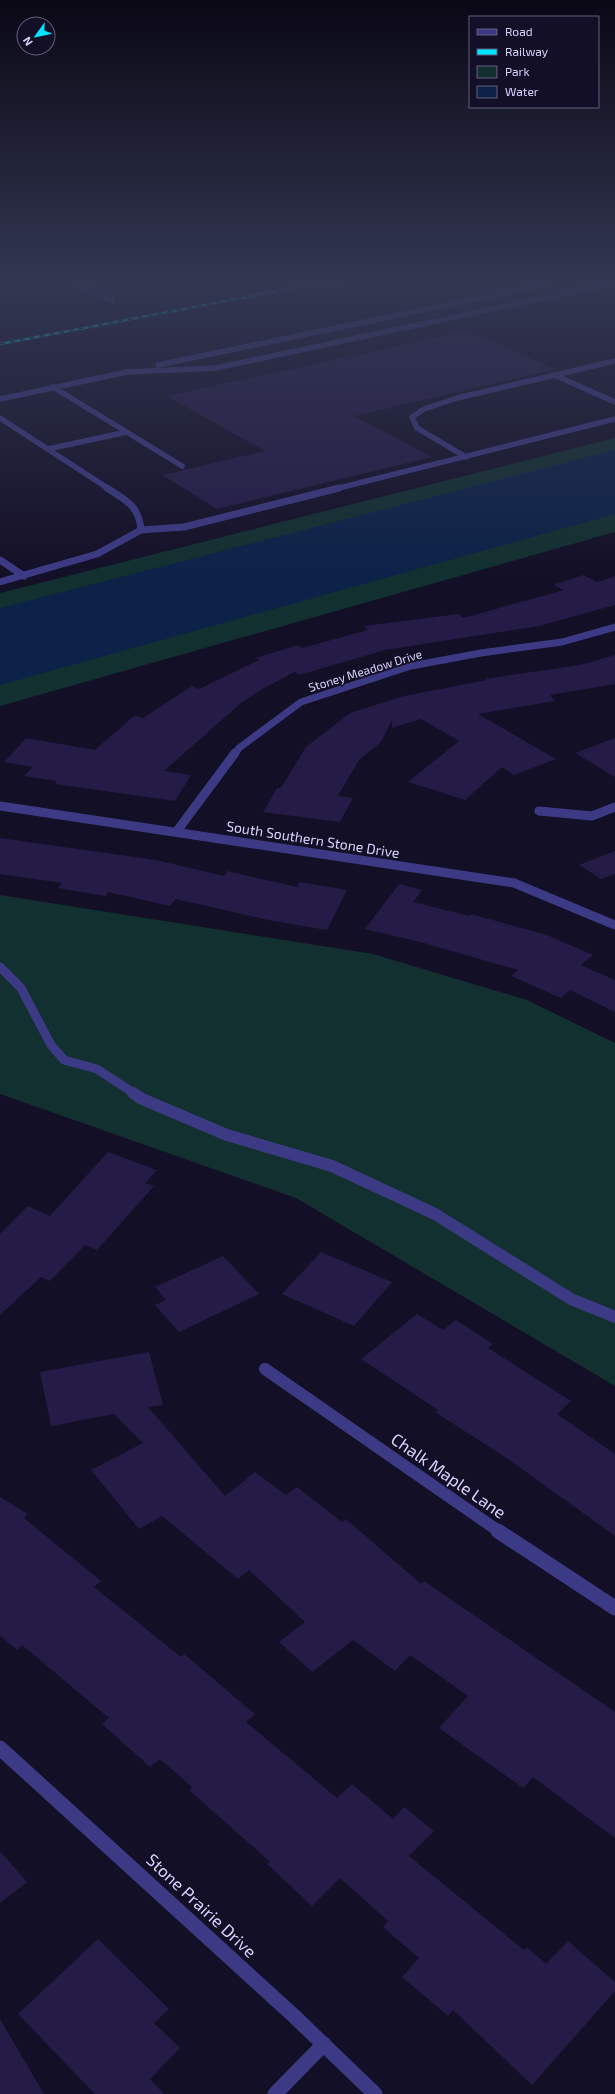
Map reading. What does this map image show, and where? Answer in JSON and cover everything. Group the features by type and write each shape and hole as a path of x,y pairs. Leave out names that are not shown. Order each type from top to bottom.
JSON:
{"street":[{"path":"0,399 84,381"},
{"path":"466,457 417,428 412,417 424,409 458,398 530,381"},
{"path":"567,381 615,402"},
{"path":"53,387 182,466"},
{"path":"0,418 127,501 140,516 141,530"},
{"path":"0,582 97,554 141,530 184,527 615,419"},
{"path":"48,450 127,432"},
{"path":"0,560 24,576"},
{"name":"Stoney Meadow Drive","path":"177,832 239,748 301,702 411,666 481,653 562,642 615,627"},
{"name":"South Southern Stone Drive","path":"0,806 514,883 615,925"},
{"path":"539,811 592,816 615,807"},
{"path":"0,967 21,988 51,1045 64,1060 97,1069 142,1099 227,1136 332,1166 435,1214 570,1299 615,1317"},
{"name":"Chalk Maple Lane","path":"265,1369 470,1512 615,1608"},
{"name":"Stone Prairie Drive","path":"0,1748 324,2044 375,2094"},
{"path":"275,2094 324,2044"}],"green space":[{"path":"615,438 615,532 0,706 0,593"},
{"path":"0,895 373,954 527,1000 615,1043 615,1386 296,1198 0,1094"}],"water":[{"path":"615,450 615,514 0,685 0,608"}],"building":[{"path":"238,381 506,381 354,416 432,457 217,509 162,475 265,451 167,396"},
{"path":"583,575 597,582 615,576 615,605 539,626 385,650 299,675 295,672 264,688 241,703 164,771 191,775 175,801 55,784 57,781 24,776 33,767 4,762 26,738 95,750 134,716 143,718 192,686 199,689 259,660 256,658 297,645 302,648 368,630 364,626 459,614 463,618 564,590 553,585"},
{"path":"615,655 615,684 550,695 555,701 478,714 556,759 514,775 502,767 465,800 408,782 459,741 421,719 392,728 392,720 381,742 359,760 338,796 353,798 340,822 263,812 277,788 281,788 306,747 350,713 404,696 487,680 485,679 580,665"},
{"path":"615,738 615,777 575,753"},
{"path":"0,838 156,860 224,876 227,871 297,887 299,882 347,890 327,930 268,920 176,899 170,906 108,892 106,896 58,888 62,883 0,874"},
{"path":"615,851 615,874 601,879 579,865"},
{"path":"399,884 422,890 413,902 470,916 471,914 547,935 593,955 581,965 615,980 615,1012 570,990 561,998 511,976 518,970 424,943 365,929"},
{"path":"108,1152 157,1170 145,1183 154,1186 97,1250 85,1245 50,1281 41,1277 0,1315 0,1234 28,1206 50,1216"},
{"path":"321,1252 392,1282 354,1326 282,1294"},
{"path":"223,1256 259,1294 179,1332 155,1305 166,1300 155,1287"},
{"path":"417,1314 443,1330 456,1320 493,1344 488,1348 571,1401 557,1414 615,1454 615,1536 508,1459 435,1412 438,1410 361,1359"},
{"path":"149,1352 163,1405 148,1407 225,1496 255,1472 286,1495 297,1487 342,1522 346,1519 421,1584 424,1581 615,1712 615,1838 533,1777 523,1788 439,1728 468,1696 410,1655 395,1671 353,1640 312,1672 279,1642 305,1622 249,1570 238,1579 162,1516 139,1529 91,1470 143,1443 114,1414 51,1426 40,1372"},
{"path":"0,1497 28,1514 24,1518 101,1581 94,1587 181,1657 184,1654 255,1714 246,1722 337,1798 352,1784 393,1819 404,1807 434,1831 409,1856 524,1950 527,1947 546,1964 568,1941 615,1982 615,1991 532,2085 453,2010 448,2016 402,1977 419,1958 383,1927 388,1921 340,1878 312,1906 267,1864 270,1862 189,1790 192,1787 160,1759 150,1767 102,1724 109,1718 22,1645 17,1650 0,1636"},
{"path":"0,1851 27,1882 0,1903"},
{"path":"98,1939 169,2009 154,2023 180,2048 150,2079 164,2094 95,2094 18,2014"},
{"path":"0,2019 44,2094 0,2094"}]}
